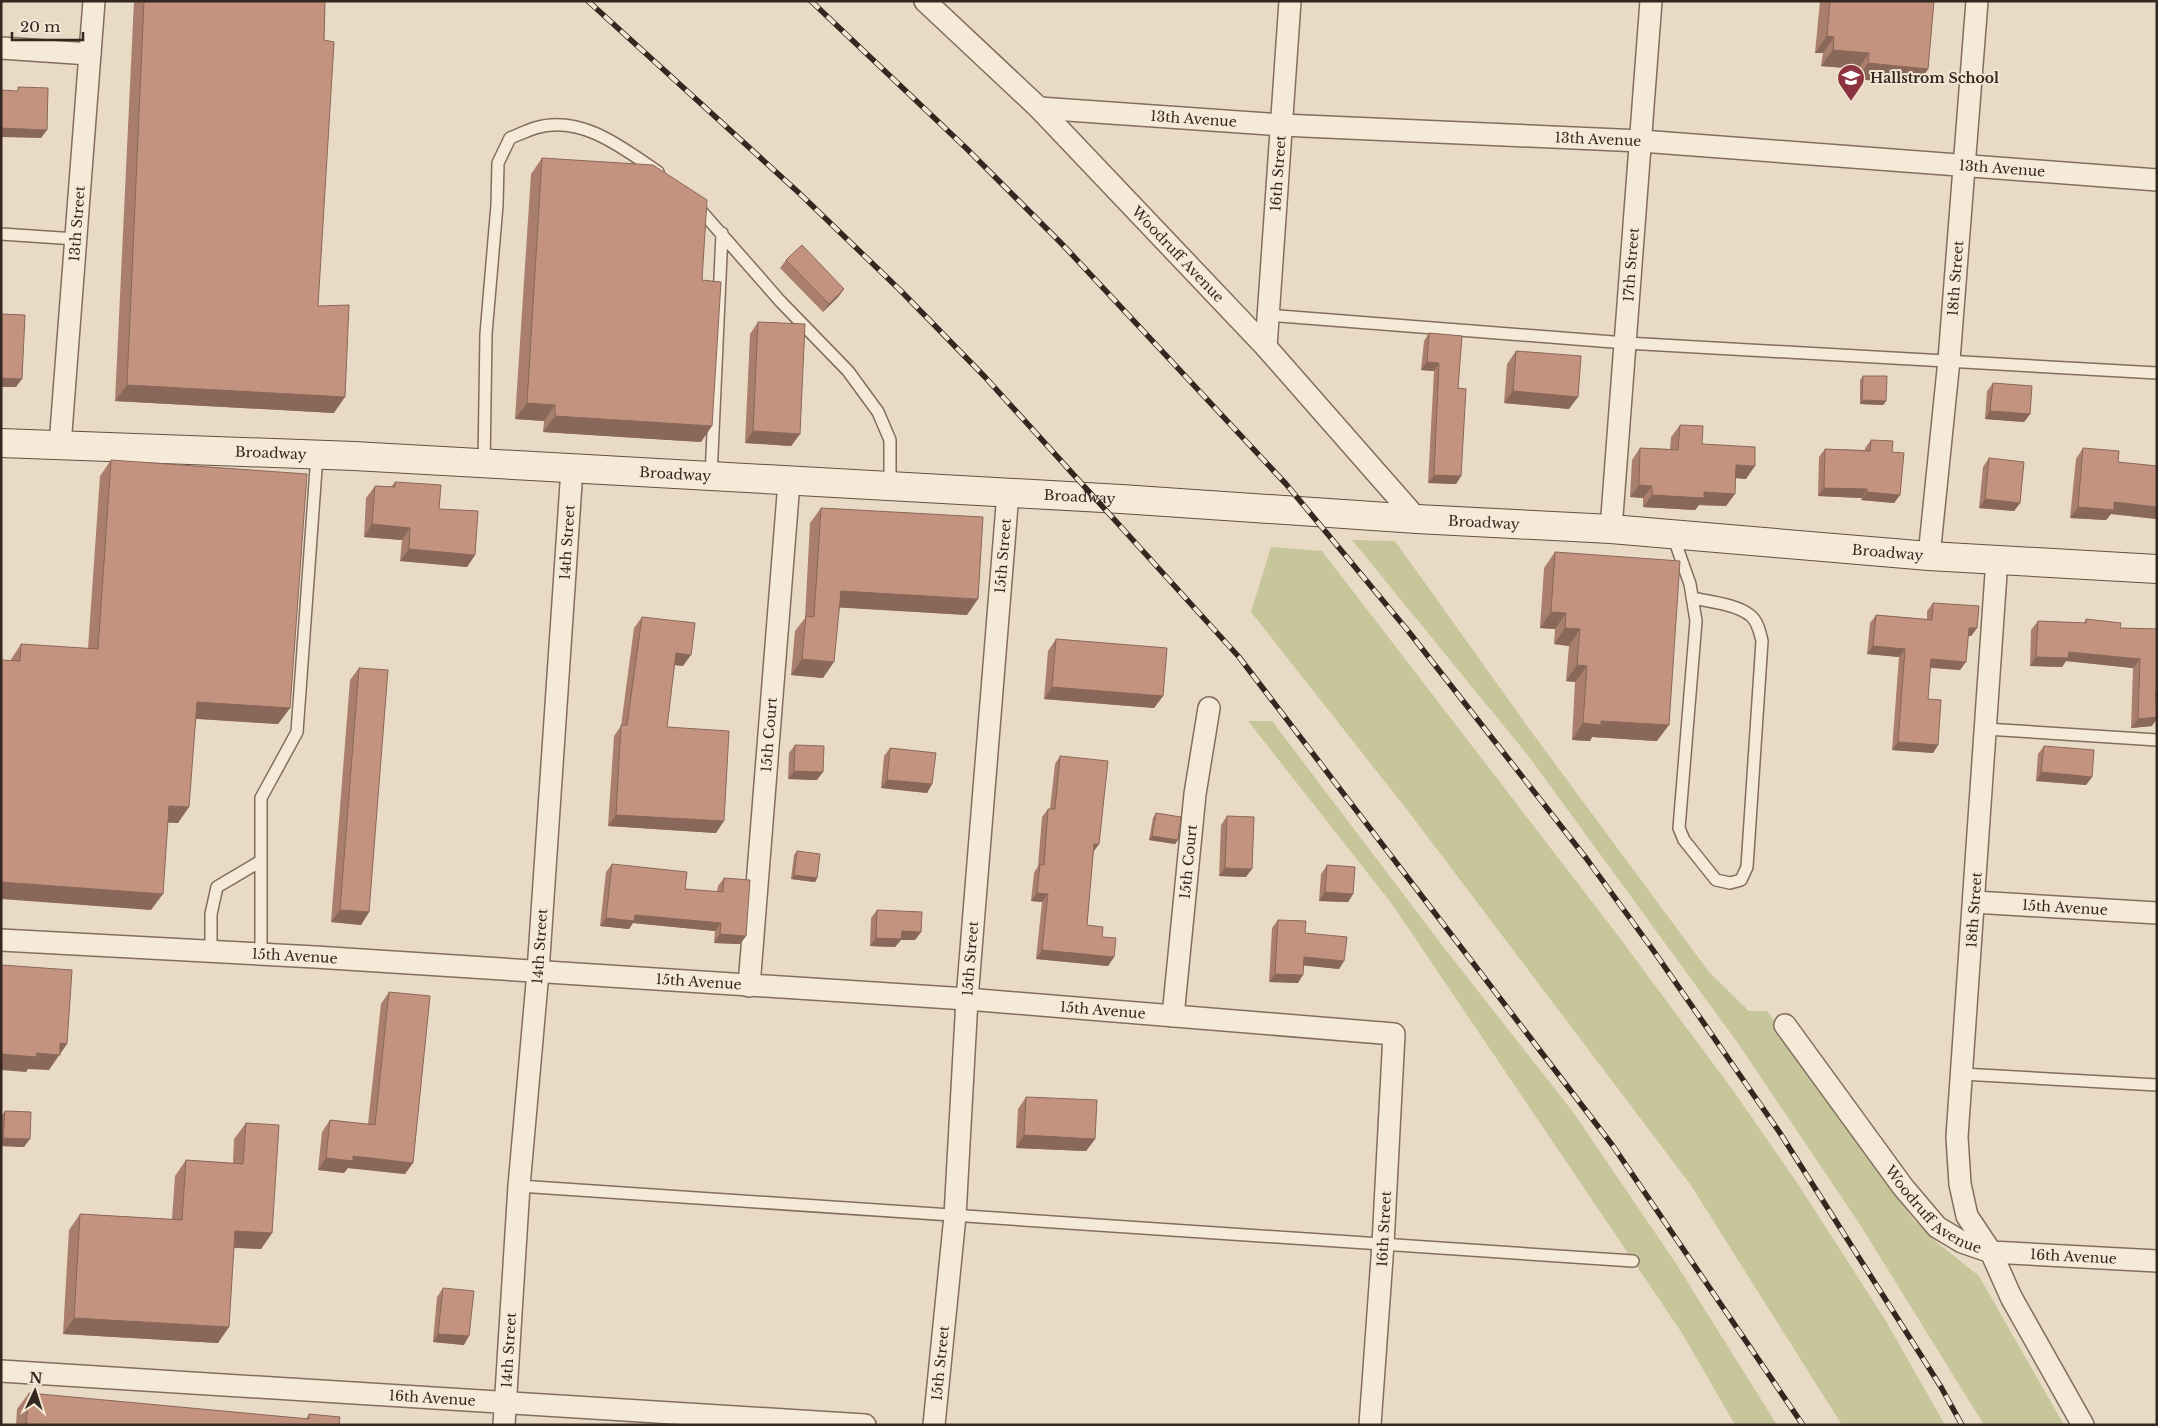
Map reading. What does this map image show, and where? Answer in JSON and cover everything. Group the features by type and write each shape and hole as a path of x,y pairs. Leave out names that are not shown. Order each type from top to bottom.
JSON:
{"main road":[{"name":"Broadway","path":"1,442 572,468 1417,519 1611,528 1929,556 2157,569"}],"street":[{"name":"13th Street","path":"60,445 94,1"},
{"name":"Woodruff Avenue","path":"925,1 1039,108 1266,347 1417,519"},
{"name":"16th Street","path":"1266,347 1290,1"},
{"name":"17th Street","path":"1611,528 1651,1"},
{"name":"18th Street","path":"1929,556 1949,360 1977,1"},
{"path":"1,48 90,54"},
{"name":"13th Avenue","path":"1039,108 1282,125 1641,141 2157,180"},
{"name":"14th Street","path":"504,1425 519,1186 538,972 572,468"},
{"name":"15th Court","path":"749,986 789,482"},
{"name":"15th Street","path":"934,1425 955,1216 967,999 1008,493"},
{"name":"18th Street","path":"1991,1252 1967,1216 1960,1184 1957,1137 1997,560"},
{"name":"15th Court","path":"1173,1016 1194,794 1208,708"},
{"name":"15th Avenue","path":"1974,902 2157,913"},
{"name":"15th Avenue","path":"1,940 261,954 967,999 1394,1034"},
{"name":"Woodruff Avenue","path":"1785,1025 1903,1187 1937,1227 1962,1242 1991,1252 2011,1297 2083,1425"},
{"name":"16th Street","path":"1370,1425 1383,1244 1394,1034"},
{"name":"16th Avenue","path":"1991,1252 2157,1261"},
{"name":"16th Avenue","path":"1,1371 865,1425"}],"lane":[{"path":"484,464 486,334 497,205 498,163 510,138 537,128 566,125 606,136 670,180"},
{"path":"685,193 780,300 848,371 878,412 890,440 890,487"},
{"path":"711,477 722,233"},
{"path":"1,234 76,239"},
{"path":"1268,315 1626,344 1949,360 2157,373"},
{"path":"261,954 261,798 297,732 317,455"},
{"path":"1673,534 1693,598 1696,621 1679,828 1684,840 1716,880 1730,883 1741,880 1748,868 1762,641 1752,616 1738,610 1693,598"},
{"path":"1986,729 2157,740"},
{"path":"211,951 211,914 217,887 261,861"},
{"path":"1962,1074 2157,1085"},
{"path":"519,1186 1634,1261"}],"green space":[{"path":"1352,540 1395,541 1533,734 1709,972 1749,1011 1767,1011 1913,1219 1934,1240 1979,1276 2064,1425 1984,1425 1859,1223 1737,1042 1530,758"},
{"path":"1271,547 1322,551 1613,929 1732,1089 1798,1184 1886,1321 1945,1425 1842,1425 1690,1184 1408,811 1251,612"},
{"path":"1248,721 1272,721 1445,949 1573,1112 1675,1262 1777,1425 1735,1425 1682,1333 1392,904"}],"building":[{"path":"144,1 325,1 324,40 334,42 318,306 349,305 345,397 127,385"},
{"path":"1830,1 1934,1 1928,69 1868,63 1869,53 1833,50 1834,37 1827,36"},
{"path":"18,87 48,88 47,130 1,128 1,90 18,91"},
{"path":"542,158 653,165 707,200 702,280 721,282 712,426 555,416 555,405 527,403"},
{"path":"802,245 844,289 829,304 786,260"},
{"path":"1,314 25,315 22,379 1,378"},
{"path":"758,322 805,324 800,434 753,431"},
{"path":"1429,333 1462,336 1458,388 1466,389 1461,476 1434,475 1439,363 1427,362"},
{"path":"1516,351 1581,356 1578,397 1513,391"},
{"path":"1863,376 1887,376 1886,401 1862,400"},
{"path":"1993,383 2032,386 2030,414 1990,411"},
{"path":"1680,425 1703,426 1702,444 1755,447 1755,466 1736,465 1735,494 1704,492 1704,498 1652,495 1652,486 1639,485 1640,448 1678,450"},
{"path":"1871,440 1893,441 1892,452 1904,453 1900,495 1867,492 1867,489 1824,488 1825,449 1870,451"},
{"path":"2083,448 2119,451 2118,462 2157,466 2157,507 2114,502 2114,510 2078,507"},
{"path":"1989,458 2024,462 2020,503 1985,499"},
{"path":"111,460 307,474 290,708 197,702 189,807 169,806 163,894 1,882 1,660 20,661 21,644 98,649"},
{"path":"395,482 441,485 439,509 478,511 475,555 409,549 410,528 372,524 375,486 395,487"},
{"path":"821,508 983,517 978,599 841,591 834,662 802,659 806,616 814,617"},
{"path":"1555,552 1680,561 1669,725 1601,721 1601,725 1583,723 1587,666 1577,665 1580,629 1565,628 1566,613 1551,612"},
{"path":"1933,603 1979,606 1977,628 1969,628 1966,662 1931,659 1928,699 1941,700 1938,745 1898,742 1905,649 1873,646 1876,615 1932,620"},
{"path":"642,617 695,623 691,655 676,653 667,727 729,731 724,821 616,815 621,725 627,725"},
{"path":"2086,619 2121,623 2120,628 2157,629 2157,692 2155,692 2157,717 2138,719 2140,659 2069,652 2068,658 2036,657 2038,621 2086,623"},
{"path":"1056,639 1167,648 1163,696 1052,687"},
{"path":"359,668 388,670 369,912 340,910"},
{"path":"795,745 824,746 823,772 794,771"},
{"path":"2044,746 2094,750 2092,777 2041,772"},
{"path":"890,748 936,753 932,784 887,780"},
{"path":"1060,756 1108,761 1099,844 1094,844 1087,925 1103,927 1102,937 1116,938 1114,957 1042,950 1048,894 1037,893 1040,864 1044,865 1048,809 1055,809"},
{"path":"1156,813 1181,817 1178,840 1152,836"},
{"path":"1227,816 1254,817 1252,869 1225,868"},
{"path":"797,851 820,854 817,878 794,875"},
{"path":"612,864 687,872 685,889 723,892 724,878 750,880 746,936 720,934 721,923 635,915 634,921 606,918"},
{"path":"1327,865 1355,867 1353,894 1325,892"},
{"path":"877,910 922,912 921,932 902,931 901,939 876,938"},
{"path":"1278,920 1306,921 1305,933 1347,937 1344,961 1304,957 1303,975 1275,974"},
{"path":"1,965 72,970 67,1044 60,1043 60,1055 37,1053 36,1057 1,1054"},
{"path":"389,992 430,996 413,1163 353,1156 353,1161 326,1158 330,1120 375,1125"},
{"path":"1026,1097 1097,1100 1095,1139 1024,1135"},
{"path":"5,1111 31,1112 30,1139 3,1138"},
{"path":"246,1123 279,1125 272,1233 235,1231 229,1327 74,1318 80,1214 182,1220 186,1160 243,1164"},
{"path":"443,1288 474,1291 469,1336 438,1334"},
{"path":"29,1393 309,1419 309,1414 340,1417 339,1425 26,1425"}],"railway":[{"path":"588,1 798,192 900,290 985,377 1239,657 1613,1146 1803,1425"},
{"path":"811,1 966,148 1063,245 1286,484 1409,632 1586,858 1653,950 1780,1133 1941,1387 1962,1425"}],"place":[{"name":"Hallstrom School","path":"1851,102"}]}
